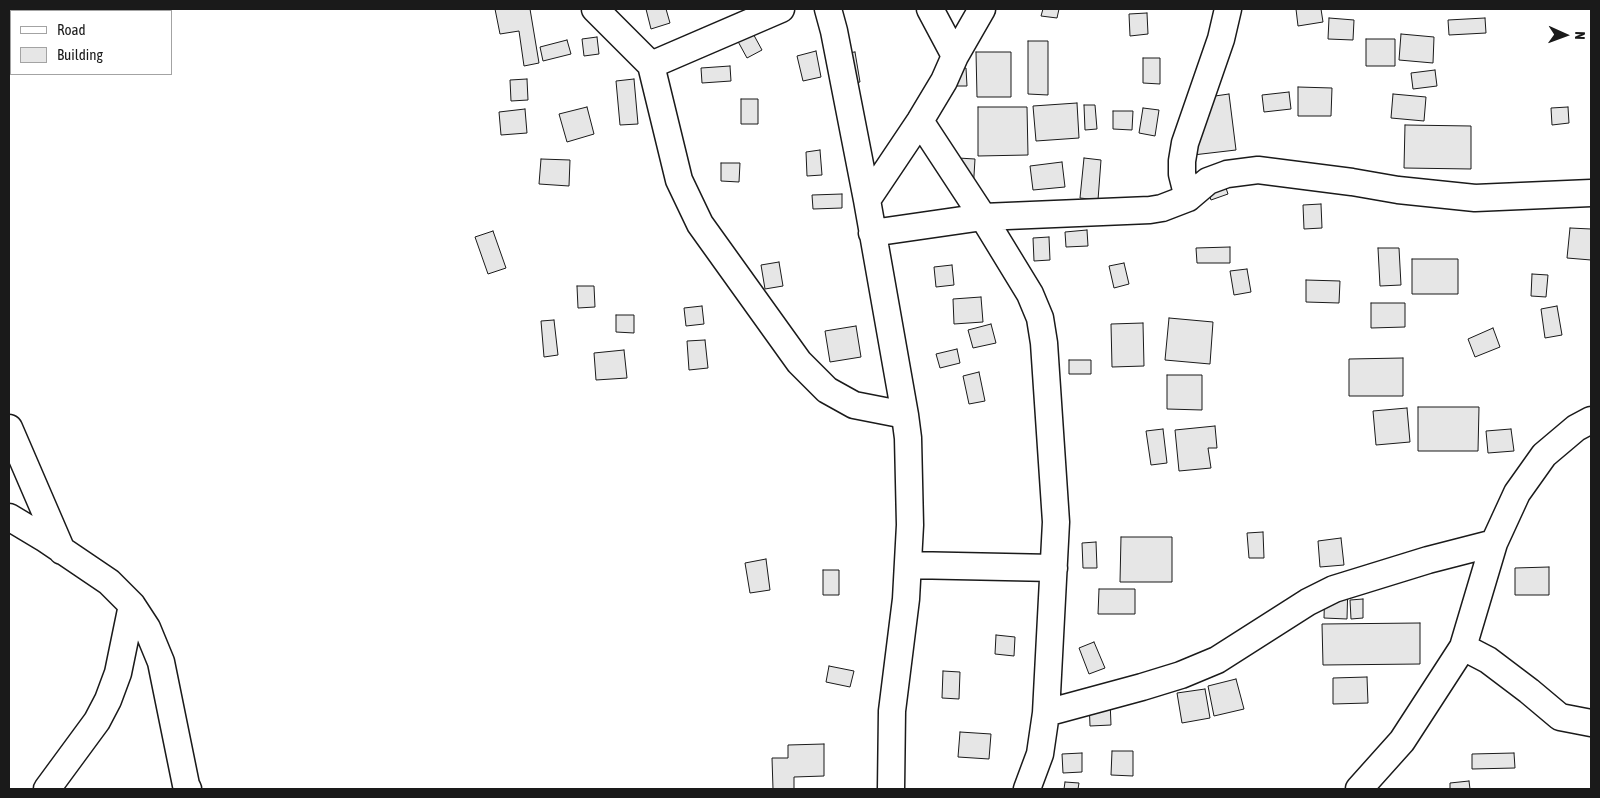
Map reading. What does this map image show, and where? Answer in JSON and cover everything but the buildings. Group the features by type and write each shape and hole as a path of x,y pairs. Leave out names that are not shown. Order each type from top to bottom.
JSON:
{"street":[{"path":"594,9 651,65 679,180 700,224 799,362 827,390 854,405 905,415"},
{"path":"651,65 782,9"},
{"path":"828,9 867,200 908,438 910,525 906,599 892,712 891,789"},
{"path":"930,9 955,56"},
{"path":"867,200 920,121 944,81 955,56 982,9"},
{"path":"1188,198 1182,174 1185,143 1221,39 1228,9"},
{"path":"920,121 983,217 1030,294 1040,318 1044,343 1056,522 1046,712 1040,754 1027,789"},
{"path":"872,233 983,217 1150,210 1162,208 1188,198 1208,181 1227,174 1258,170 1398,190 1475,198 1591,193"},
{"path":"1359,789 1402,741 1463,647 1494,543 1518,493 1544,455 1576,428 1591,420"},
{"path":"9,428 62,551"},
{"path":"9,517 109,582 132,605 148,628 160,662 188,789"},
{"path":"1046,712 1142,687 1181,675 1217,660 1308,602 1334,588 1428,560 1494,543"},
{"path":"908,565 1054,568"},
{"path":"47,789 98,722 118,673 132,605"},
{"path":"1463,647 1488,660 1560,717 1591,723"}]}
